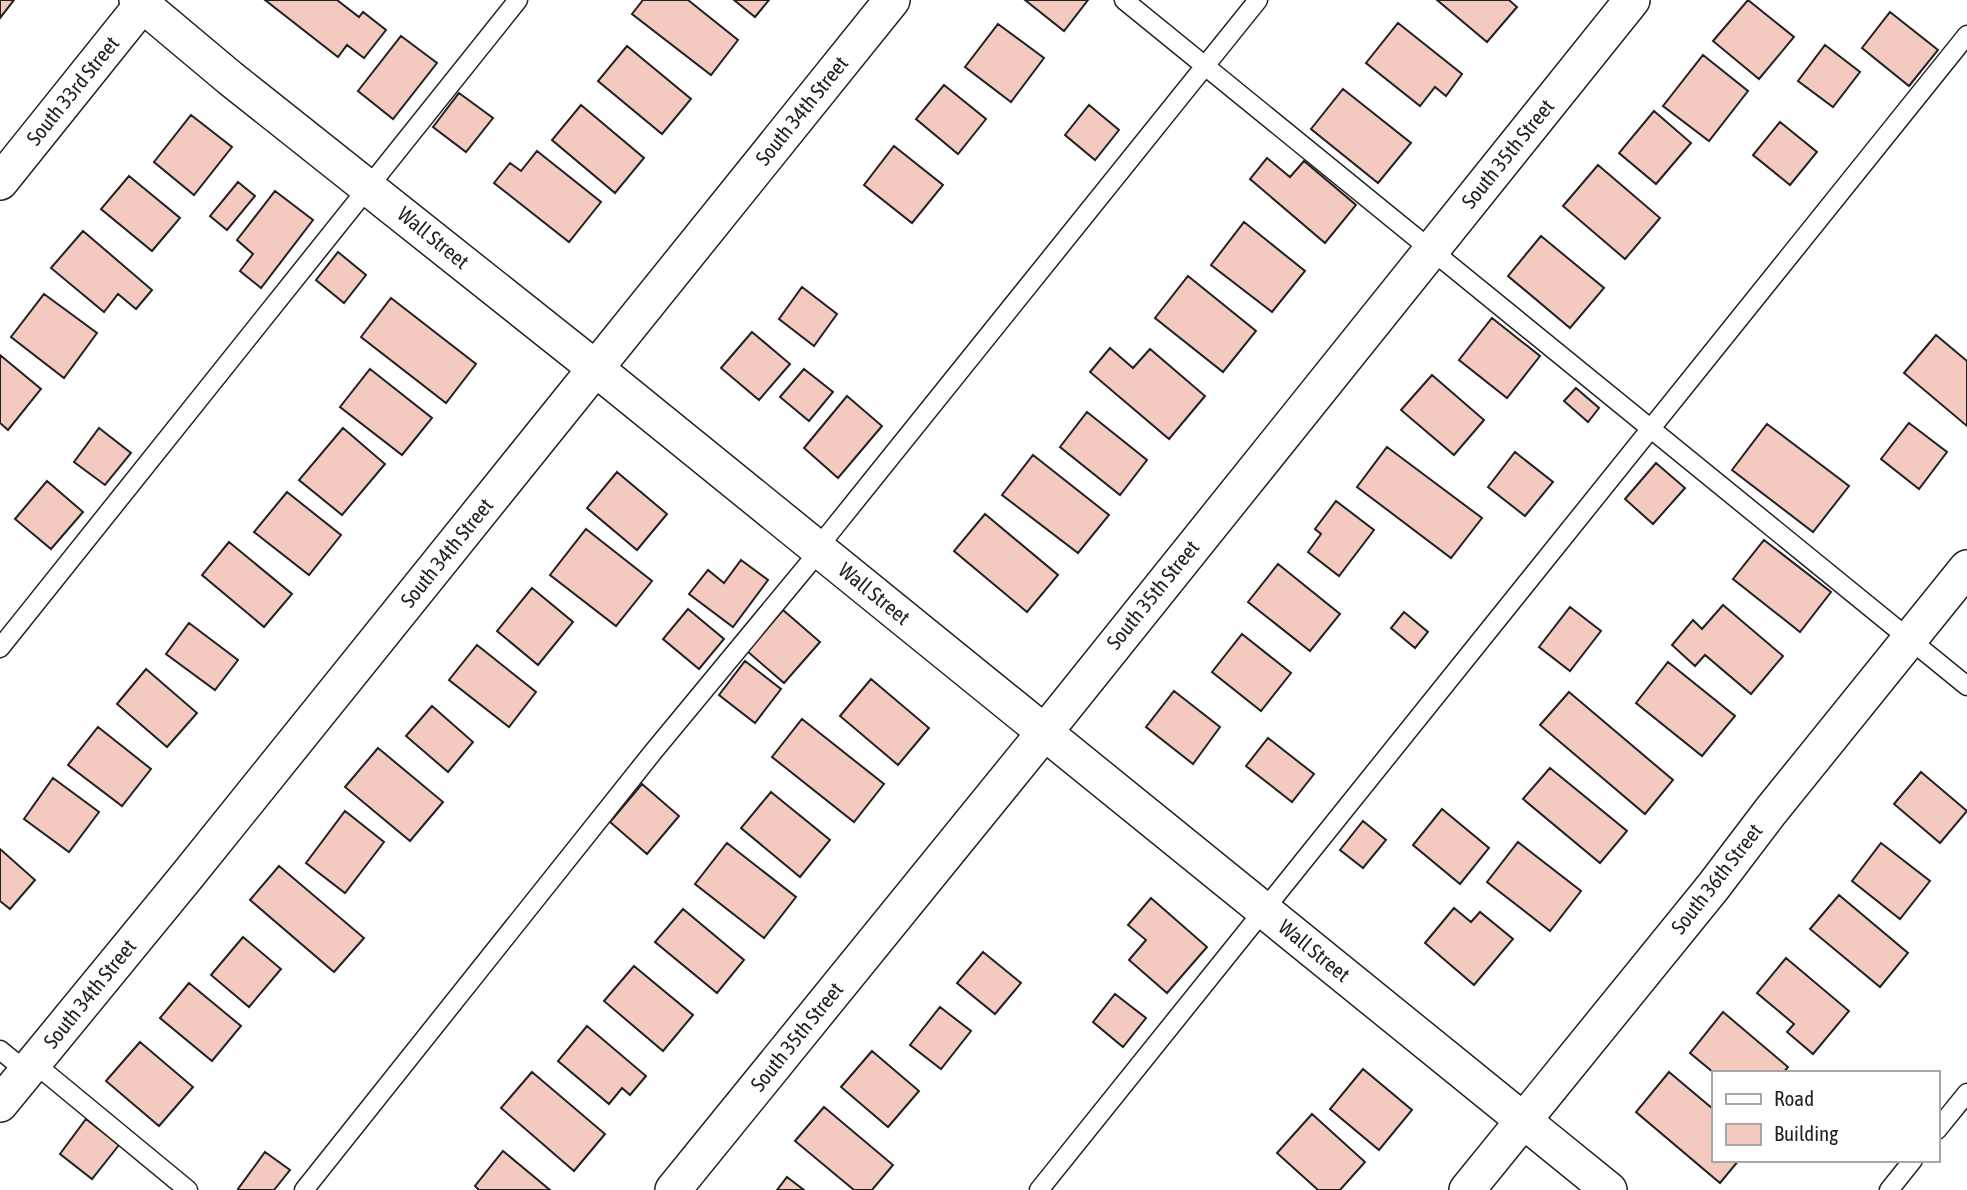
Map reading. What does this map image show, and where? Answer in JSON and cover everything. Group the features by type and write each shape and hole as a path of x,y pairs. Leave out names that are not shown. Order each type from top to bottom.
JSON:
{"street":[{"name":"South 34th Street","path":"0,1104 196,865 892,0"},
{"name":"South 35th Street","path":"673,1190 1044,733 1632,0"},
{"name":"Wall Street","path":"142,1 230,78 595,368 1609,1190"},
{"name":"South 33rd Street","path":"0,182 142,1"},
{"name":"South 36th Street","path":"1467,1190 1967,568"}],"lane":[{"path":"0,648 518,0"},
{"path":"1124,0 1967,686"},
{"path":"304,1190 1258,0"},
{"path":"1039,1190 1967,35"},
{"path":"0,1050 30,1067 188,1190"},
{"path":"1939,1128 1967,1093"},
{"path":"1889,1190 1911,1162"}],"building":[{"path":"0,0 14,0 0,18"},
{"path":"265,0 337,0 359,17 363,12 386,30 364,58 347,45 338,57"},
{"path":"643,0 688,0 738,40 711,75 632,14"},
{"path":"734,0 769,0 755,17"},
{"path":"1025,0 1088,0 1064,31"},
{"path":"1437,0 1509,0 1517,7 1487,42"},
{"path":"1748,0 1794,37 1759,79 1713,41"},
{"path":"1890,12 1938,50 1909,86 1862,48"},
{"path":"1398,23 1462,74 1446,96 1435,87 1420,106 1366,63"},
{"path":"998,24 1044,58 1011,102 965,67"},
{"path":"401,36 437,63 393,119 358,91"},
{"path":"1825,45 1860,72 1833,107 1798,81"},
{"path":"627,46 691,99 662,134 598,81"},
{"path":"1703,55 1748,91 1709,141 1663,106"},
{"path":"944,85 986,119 958,154 916,119"},
{"path":"1343,89 1411,143 1378,183 1311,129"},
{"path":"459,93 493,118 466,152 433,127"},
{"path":"581,105 644,158 615,193 552,140"},
{"path":"1089,105 1119,130 1095,160 1065,135"},
{"path":"1654,111 1691,143 1656,184 1619,153"},
{"path":"191,115 232,147 194,195 154,162"},
{"path":"1780,122 1817,152 1790,185 1753,155"},
{"path":"894,146 943,185 912,223 864,185"},
{"path":"537,151 601,202 569,242 494,183 510,163 521,171"},
{"path":"1267,158 1290,177 1304,161 1356,205 1325,243 1250,179"},
{"path":"1598,165 1660,218 1625,259 1563,206"},
{"path":"129,176 180,218 152,251 101,209"},
{"path":"238,182 255,196 227,230 210,216"},
{"path":"275,191 313,220 261,288 240,271 253,254 237,240"},
{"path":"1244,222 1305,271 1272,312 1211,265"},
{"path":"83,231 152,290 136,309 118,294 104,312 51,268"},
{"path":"1541,236 1604,288 1570,328 1508,276"},
{"path":"338,252 366,275 344,303 316,280"},
{"path":"1188,276 1256,331 1223,372 1155,318"},
{"path":"802,287 837,314 814,346 779,319"},
{"path":"44,294 97,333 64,378 11,337"},
{"path":"391,298 476,364 446,403 361,337"},
{"path":"1492,318 1540,356 1507,398 1459,360"},
{"path":"752,332 790,364 759,400 721,368"},
{"path":"1936,335 1967,361 1967,426 1904,373"},
{"path":"1110,348 1133,368 1150,349 1205,396 1169,439 1090,372"},
{"path":"0,355 41,389 8,430 0,423"},
{"path":"370,369 432,418 402,455 340,407"},
{"path":"804,369 833,392 809,421 780,397"},
{"path":"1432,375 1484,420 1454,455 1401,410"},
{"path":"1576,388 1599,408 1588,422 1564,401"},
{"path":"847,396 882,426 838,478 804,448"},
{"path":"1087,412 1147,460 1120,495 1060,447"},
{"path":"1909,423 1947,452 1919,489 1881,459"},
{"path":"1767,424 1849,486 1813,532 1732,470"},
{"path":"99,428 131,453 105,485 74,462"},
{"path":"343,428 385,464 342,515 299,480"},
{"path":"1387,447 1482,518 1451,558 1357,487"},
{"path":"1515,452 1553,482 1525,516 1488,487"},
{"path":"1033,455 1109,515 1078,553 1002,495"},
{"path":"1656,463 1685,488 1653,524 1625,499"},
{"path":"617,472 667,514 637,550 587,508"},
{"path":"47,481 83,512 51,549 15,519"},
{"path":"287,492 341,535 309,575 254,532"},
{"path":"1336,501 1374,530 1339,576 1308,552 1321,534 1315,529"},
{"path":"985,514 1058,575 1027,612 954,551"},
{"path":"586,529 652,581 616,626 550,575"},
{"path":"1764,540 1831,592 1800,632 1733,579"},
{"path":"229,542 292,594 264,627 202,575"},
{"path":"741,560 768,580 733,627 689,594 708,570 724,583"},
{"path":"1278,564 1340,614 1310,651 1248,602"},
{"path":"532,588 573,622 538,665 497,631"},
{"path":"1723,605 1783,656 1751,694 1705,655 1695,666 1672,645 1693,620 1702,629"},
{"path":"1570,607 1601,631 1570,671 1539,647"},
{"path":"688,609 724,639 699,669 663,639"},
{"path":"783,610 820,642 784,683 747,651"},
{"path":"1404,612 1428,632 1415,648 1391,628"},
{"path":"189,623 238,660 215,690 166,654"},
{"path":"1242,634 1291,673 1261,711 1212,672"},
{"path":"477,645 536,692 509,727 449,680"},
{"path":"745,661 781,689 755,723 719,695"},
{"path":"1668,662 1735,716 1702,756 1636,703"},
{"path":"146,669 197,713 167,747 117,704"},
{"path":"871,679 929,728 898,765 840,716"},
{"path":"1174,691 1220,727 1193,764 1146,727"},
{"path":"1569,692 1673,780 1645,814 1540,725"},
{"path":"432,706 473,742 448,772 406,736"},
{"path":"802,719 884,784 854,822 772,757"},
{"path":"98,727 151,769 122,806 68,765"},
{"path":"1268,738 1314,774 1292,802 1246,766"},
{"path":"378,748 443,802 410,841 345,787"},
{"path":"1550,768 1627,831 1600,863 1523,799"},
{"path":"1921,772 1967,811 1940,843 1894,804"},
{"path":"53,778 99,812 69,852 24,819"},
{"path":"642,784 679,816 647,854 610,822"},
{"path":"771,792 830,840 800,877 741,828"},
{"path":"1442,809 1489,848 1460,884 1413,845"},
{"path":"345,811 384,842 345,893 306,863"},
{"path":"1363,821 1386,840 1363,868 1340,850"},
{"path":"1518,842 1581,891 1550,931 1487,882"},
{"path":"727,843 796,897 764,938 695,884"},
{"path":"1881,843 1930,881 1900,919 1852,881"},
{"path":"0,849 35,880 10,909 0,901"},
{"path":"279,866 364,938 334,972 250,900"},
{"path":"1839,895 1908,953 1880,987 1810,929"},
{"path":"1151,898 1207,947 1167,993 1129,960 1146,940 1128,925"},
{"path":"1454,908 1471,922 1480,912 1513,939 1474,985 1425,943"},
{"path":"683,909 744,960 717,993 655,942"},
{"path":"243,937 281,969 249,1007 211,975"},
{"path":"983,952 1021,983 995,1014 957,983"},
{"path":"1786,958 1849,1011 1813,1054 1787,1032 1794,1024 1757,993"},
{"path":"634,966 693,1015 663,1051 604,1001"},
{"path":"189,983 241,1026 212,1061 160,1018"},
{"path":"1115,994 1146,1018 1123,1047 1093,1022"},
{"path":"940,1007 971,1031 941,1069 910,1045"},
{"path":"1723,1012 1788,1067 1785,1071 1712,1071 1690,1053"},
{"path":"587,1026 646,1076 630,1095 622,1088 609,1104 558,1061"},
{"path":"140,1042 193,1087 159,1126 106,1081"},
{"path":"872,1051 919,1091 888,1127 841,1087"},
{"path":"1363,1069 1412,1110 1379,1150 1330,1109"},
{"path":"532,1072 605,1134 574,1171 501,1108"},
{"path":"1669,1072 1712,1108 1712,1162 1737,1162 1720,1183 1636,1112"},
{"path":"824,1107 893,1165 872,1190 854,1190 795,1141"},
{"path":"1312,1114 1365,1162 1340,1190 1318,1190 1277,1153"},
{"path":"86,1119 119,1145 92,1179 60,1154"},
{"path":"503,1151 550,1190 479,1190 475,1186"},
{"path":"265,1152 290,1170 274,1190 238,1189"},
{"path":"787,1177 804,1190 777,1190"}]}
